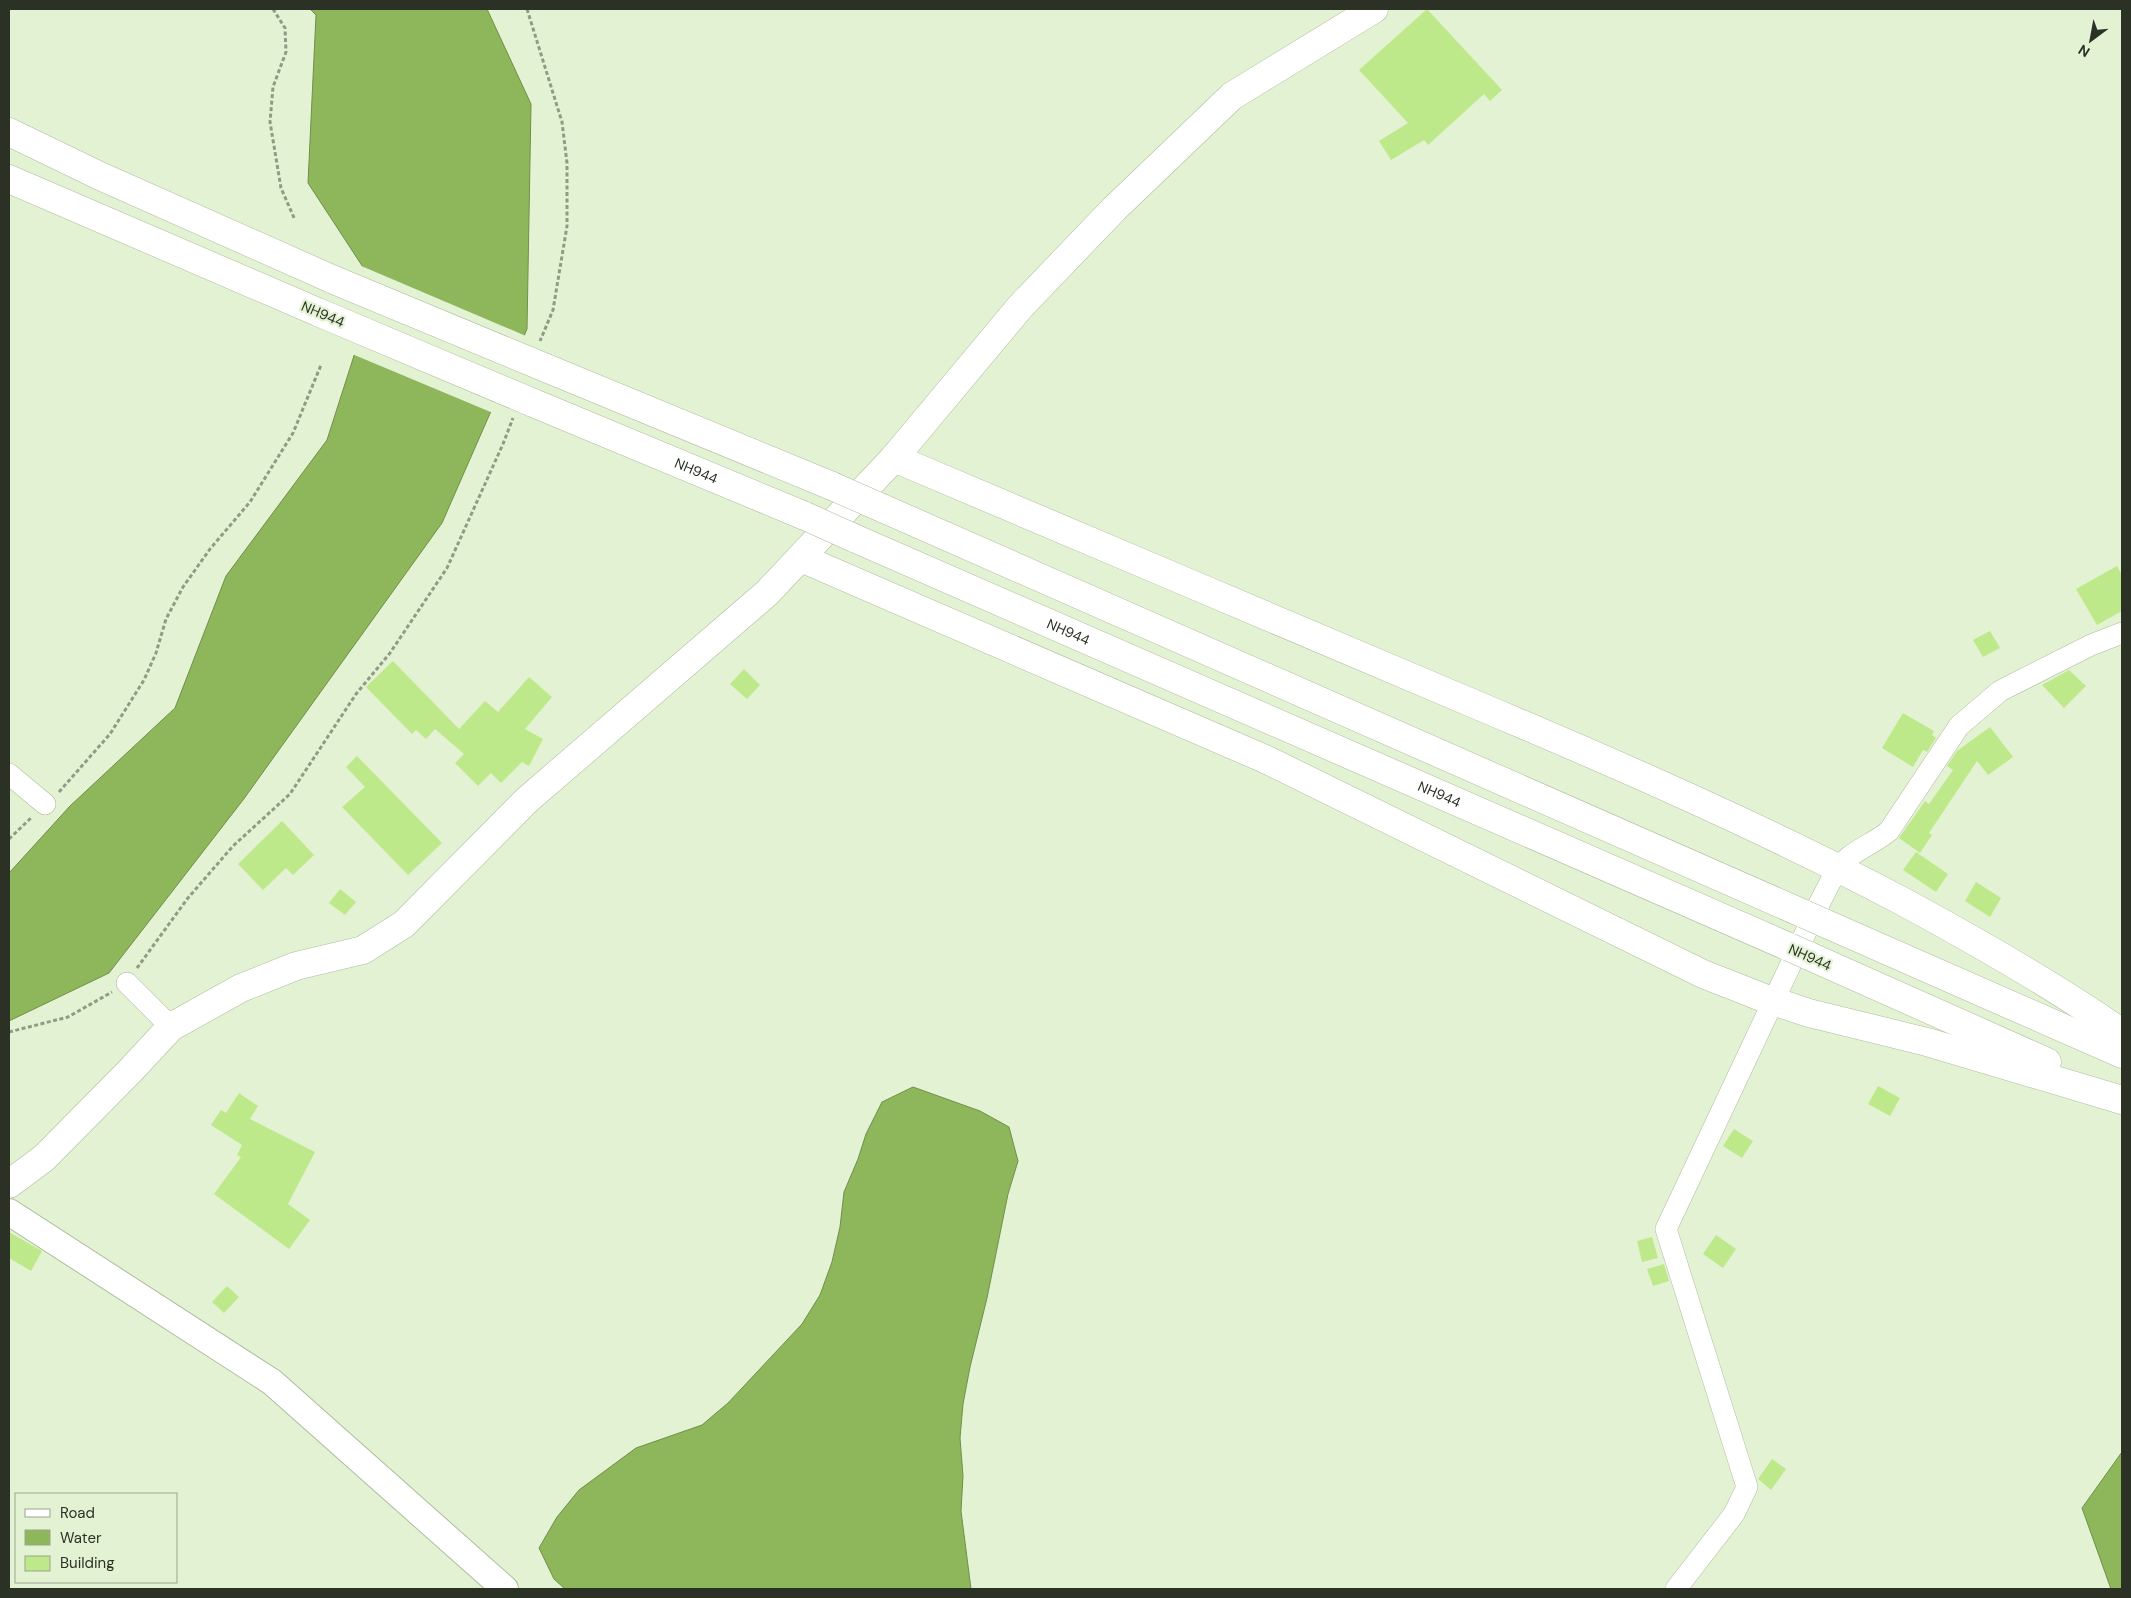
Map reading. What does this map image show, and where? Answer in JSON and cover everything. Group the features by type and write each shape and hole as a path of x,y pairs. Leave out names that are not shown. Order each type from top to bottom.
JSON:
{"main road":[{"path":"9,1184 44,1158 171,1027 241,988 296,966 362,950 404,924 527,800 767,593 802,558 894,458 1020,307 1114,209 1232,96 1374,9"},
{"path":"9,132 100,176 334,280 543,355 832,486 2122,1054"},
{"name":"NH944","path":"9,178 320,313 522,409 805,516 1798,951 2122,1096"},
{"path":"894,458 1588,752 1722,811 1839,868 1954,929 2090,1011 2122,1033"},
{"path":"802,558 1265,759 1703,974 1774,1002 1809,1013 1927,1042 2122,1100"}],"street":[{"path":"1676,1589 1734,1514 1747,1487 1666,1229 1821,900 1839,868 1850,857 1889,831 1959,726 2000,691 2091,645 2122,632"},
{"path":"9,774 45,804"},
{"path":"127,983 171,1027"},
{"path":"9,1212 272,1382 506,1589"}],"path":[{"path":"274,9 285,28 286,52 273,87 270,122 281,188 295,220"},
{"path":"526,9 562,122 567,163 566,226 553,310 543,355"},
{"path":"9,839 63,789 115,726 144,680 156,653 166,619 183,587 210,549 250,502 293,433 321,364"},
{"path":"9,1032 68,1017 127,983 188,898 233,846 290,794 356,694 390,653 446,568 522,409"}],"water":[{"path":"310,9 487,9 531,104 527,329 442,523 243,800 109,973 9,1021 9,873 70,806 175,708 226,576 327,440 376,287 308,183 316,15"},
{"path":"913,1087 980,1111 1009,1127 1018,1161 1008,1194 963,1404 960,1438 963,1476 961,1511 971,1589 565,1589 554,1579 539,1548 557,1517 579,1490 636,1448 702,1425 728,1403 802,1324 820,1295 832,1262 840,1227 844,1192 866,1134 882,1102"},
{"path":"2122,1452 2122,1589 2111,1589 2082,1508"}],"pier":[{"path":"359,265 526,336 493,413 352,354 373,287"}],"building":[{"path":"1427,9 1502,90 1490,101 1484,94 1428,145 1424,140 1391,160 1379,141 1408,123 1359,70"},
{"path":"2117,566 2122,575 2122,611 2097,625 2076,589"},
{"path":"1990,631 2000,648 1983,657 1973,640"},
{"path":"393,661 459,729 485,701 498,712 529,677 552,697 525,729 543,739 529,766 522,762 501,783 491,773 478,786 455,763 464,754 435,729 426,739 416,730 412,734 366,687"},
{"path":"744,669 760,685 747,699 730,684"},
{"path":"2069,670 2086,686 2064,708 2042,685"},
{"path":"1903,713 1934,731 1932,735 1936,738 1927,752 1923,750 1913,767 1882,748"},
{"path":"1990,727 2013,757 1988,775 1977,761 1929,833 1932,835 1920,853 1899,838 1925,801 1929,804 1953,770 1947,766 1957,751"},
{"path":"357,756 442,843 408,875 342,807 365,787 346,767"},
{"path":"282,821 314,855 293,875 286,868 263,890 238,864"},
{"path":"1916,852 1948,874 1936,892 1903,870"},
{"path":"1976,882 2001,898 1990,917 1965,901"},
{"path":"340,889 356,902 345,915 329,903"},
{"path":"1878,1086 1900,1098 1890,1116 1868,1104"},
{"path":"239,1093 258,1106 250,1119 315,1152 288,1204 310,1220 289,1249 214,1194 241,1157 237,1155 242,1145 211,1125 221,1110 226,1113"},
{"path":"1734,1129 1753,1141 1742,1158 1723,1146"},
{"path":"9,1232 42,1251 31,1271 9,1258"},
{"path":"1716,1235 1736,1249 1723,1268 1703,1254"},
{"path":"1652,1237 1658,1258 1642,1262 1637,1241"},
{"path":"1664,1264 1669,1281 1653,1286 1647,1269"},
{"path":"227,1286 239,1297 224,1313 212,1302"},
{"path":"1772,1459 1786,1469 1771,1490 1758,1479"}]}
